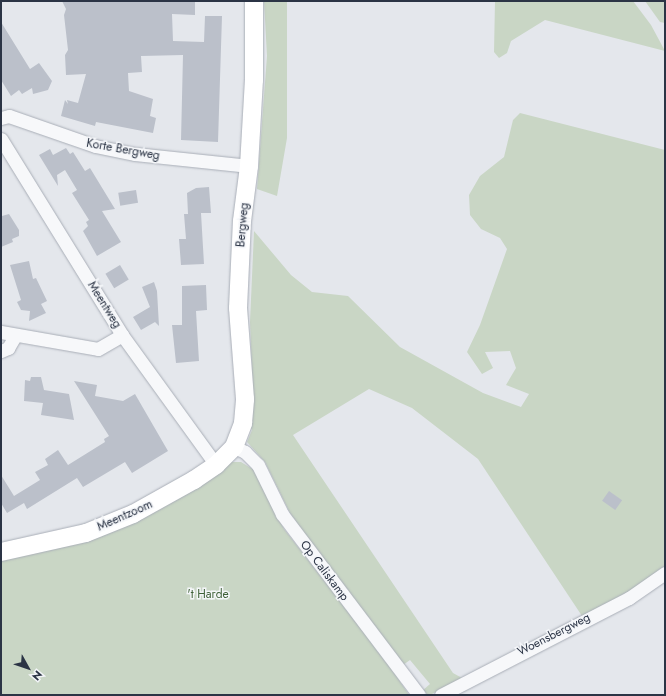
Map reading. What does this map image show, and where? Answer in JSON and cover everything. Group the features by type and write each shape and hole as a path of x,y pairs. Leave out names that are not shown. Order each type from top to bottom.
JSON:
{"street":[{"name":"Bergweg","path":"234,447 243,423 245,399 238,308 242,221 249,166 254,80 254,1"},
{"name":"Korte Bergweg","path":"1,118 9,116 95,146 134,154 249,166"},
{"name":"Meentweg","path":"1,139 122,336 216,464"},
{"path":"1,332 15,336 98,349 122,336"},
{"path":"1,351 8,348 15,336"},
{"name":"Meentzoom","path":"1,552 86,533 132,514 165,498 216,464 234,447"},
{"name":"Op Caliskamp","path":"234,447 245,452 258,465 282,514 419,695"},
{"name":"Woensbergweg","path":"441,695 629,598 665,573"}],"green space":[{"path":"264,1 287,1 287,138 277,196 257,189 267,56"},
{"path":"495,1 633,1 651,25 665,51 545,20 511,41 507,53 499,58 494,52"},
{"path":"645,1 665,1 665,23 660,22"},
{"path":"520,113 665,150 665,577 584,619 478,459 412,408 369,389 293,435 453,673 462,678 432,694 427,694 422,691 430,684 410,660 403,665 334,577 290,513 265,462 247,442 252,430 249,425 253,395 250,322 254,231 291,275 312,292 348,296 400,347 483,393 521,407 529,394 506,385 516,368 510,351 485,352 493,368 482,374 467,352 480,325 507,249 500,238 481,229 470,215 469,195 480,176 504,157 513,120"},
{"name":"'t Harde","path":"229,462 241,462 254,470 284,529 387,662 409,695 1,695 1,555 52,546"}],"building":[{"path":"62,1 195,1 195,15 172,14 173,41 204,42 205,16 222,16 218,142 181,140 183,55 141,56 142,72 128,73 129,91 153,99 150,116 156,118 153,133 96,122 95,126 61,116 65,100 68,104 67,100 78,103 86,74 66,75 65,55 68,50 64,15 66,9"},
{"path":"1,22 30,69 39,63 52,81 48,90 33,94 32,88 22,94 19,90 11,96 1,80"},
{"path":"66,148 70,154 73,152 85,171 90,168 115,209 102,211 121,242 97,256 83,231 88,226 86,222 89,220 72,193 77,190 65,170 57,175 58,186 39,155 50,149 53,155"},
{"path":"209,187 211,213 201,213 204,264 181,265 179,239 186,239 184,214 188,214 187,193 196,188"},
{"path":"136,190 138,203 120,206 118,193"},
{"path":"1,213 2,216 9,214 19,230 19,236 12,239 13,242 1,247"},
{"path":"29,261 33,279 36,278 47,301 41,304 46,313 29,321 30,311 21,310 17,302 21,300 10,265"},
{"path":"120,265 129,280 114,288 105,274"},
{"path":"154,282 157,291 159,326 155,322 141,330 133,317 150,307 142,287"},
{"path":"206,285 207,310 196,311 199,361 176,363 172,325 182,325 182,286"},
{"path":"31,377 41,377 44,390 69,394 74,420 41,415 43,403 24,401 25,380 30,381"},
{"path":"74,381 97,385 95,396 123,401 135,394 168,451 132,473 125,462 83,487 77,478 27,509 24,503 7,513 1,503 1,475 14,496 40,480 35,472 48,465 45,459 58,450 68,465 105,442 104,439 109,436"},
{"path":"609,491 622,500 615,510 602,501"}]}
